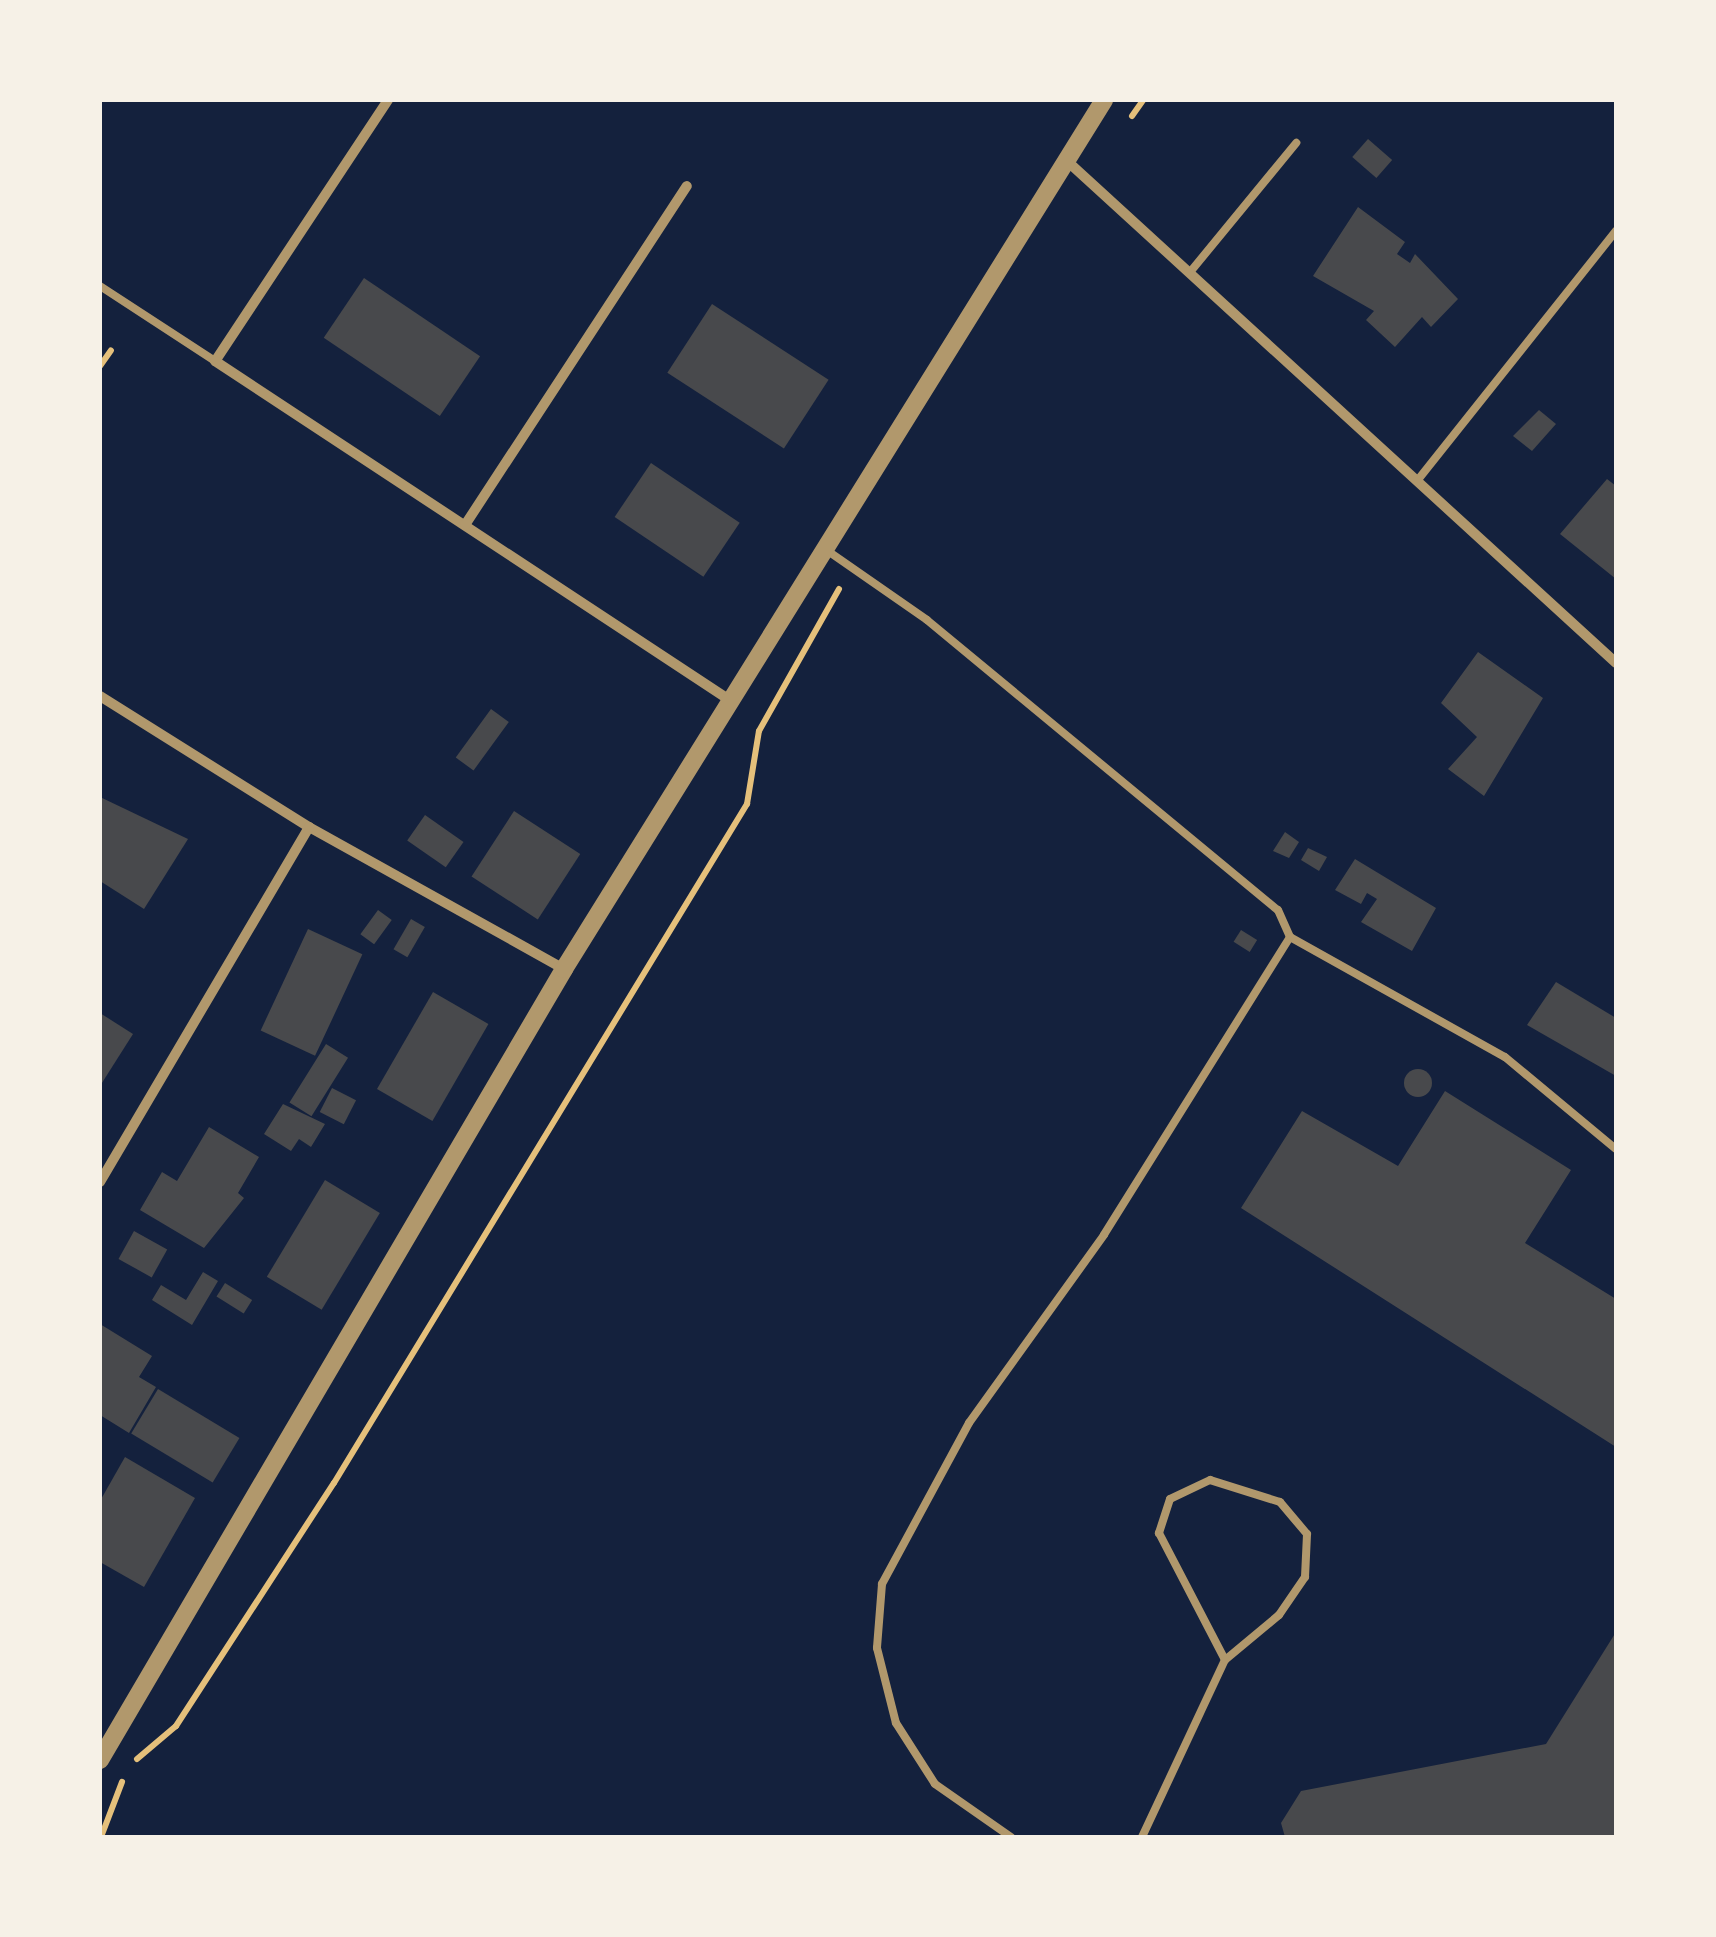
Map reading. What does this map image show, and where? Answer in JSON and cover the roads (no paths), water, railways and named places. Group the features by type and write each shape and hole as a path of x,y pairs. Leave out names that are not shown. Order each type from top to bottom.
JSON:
{"street":[{"path":"388,100 215,361 732,702"},
{"path":"100,1760 564,969 1104,100"},
{"path":"1066,160 1616,662"},
{"path":"465,525 687,186"},
{"path":"100,696 308,827 564,969"},
{"path":"100,1182 308,827"}],"lane":[{"path":"1191,271 1296,143"},
{"path":"1416,481 1616,231"},
{"path":"100,286 215,361"},
{"path":"825,549 1278,910 1290,937 1506,1058 1616,1149"},
{"path":"1607,654 1616,644"},
{"path":"1012,1837 935,1784 896,1723 877,1648 882,1584 969,1423 1104,1235 1290,937"},
{"path":"1142,1837 1226,1660 1279,1616 1305,1578 1307,1534 1280,1502 1210,1480 1170,1498 1159,1534 1226,1660"}]}
